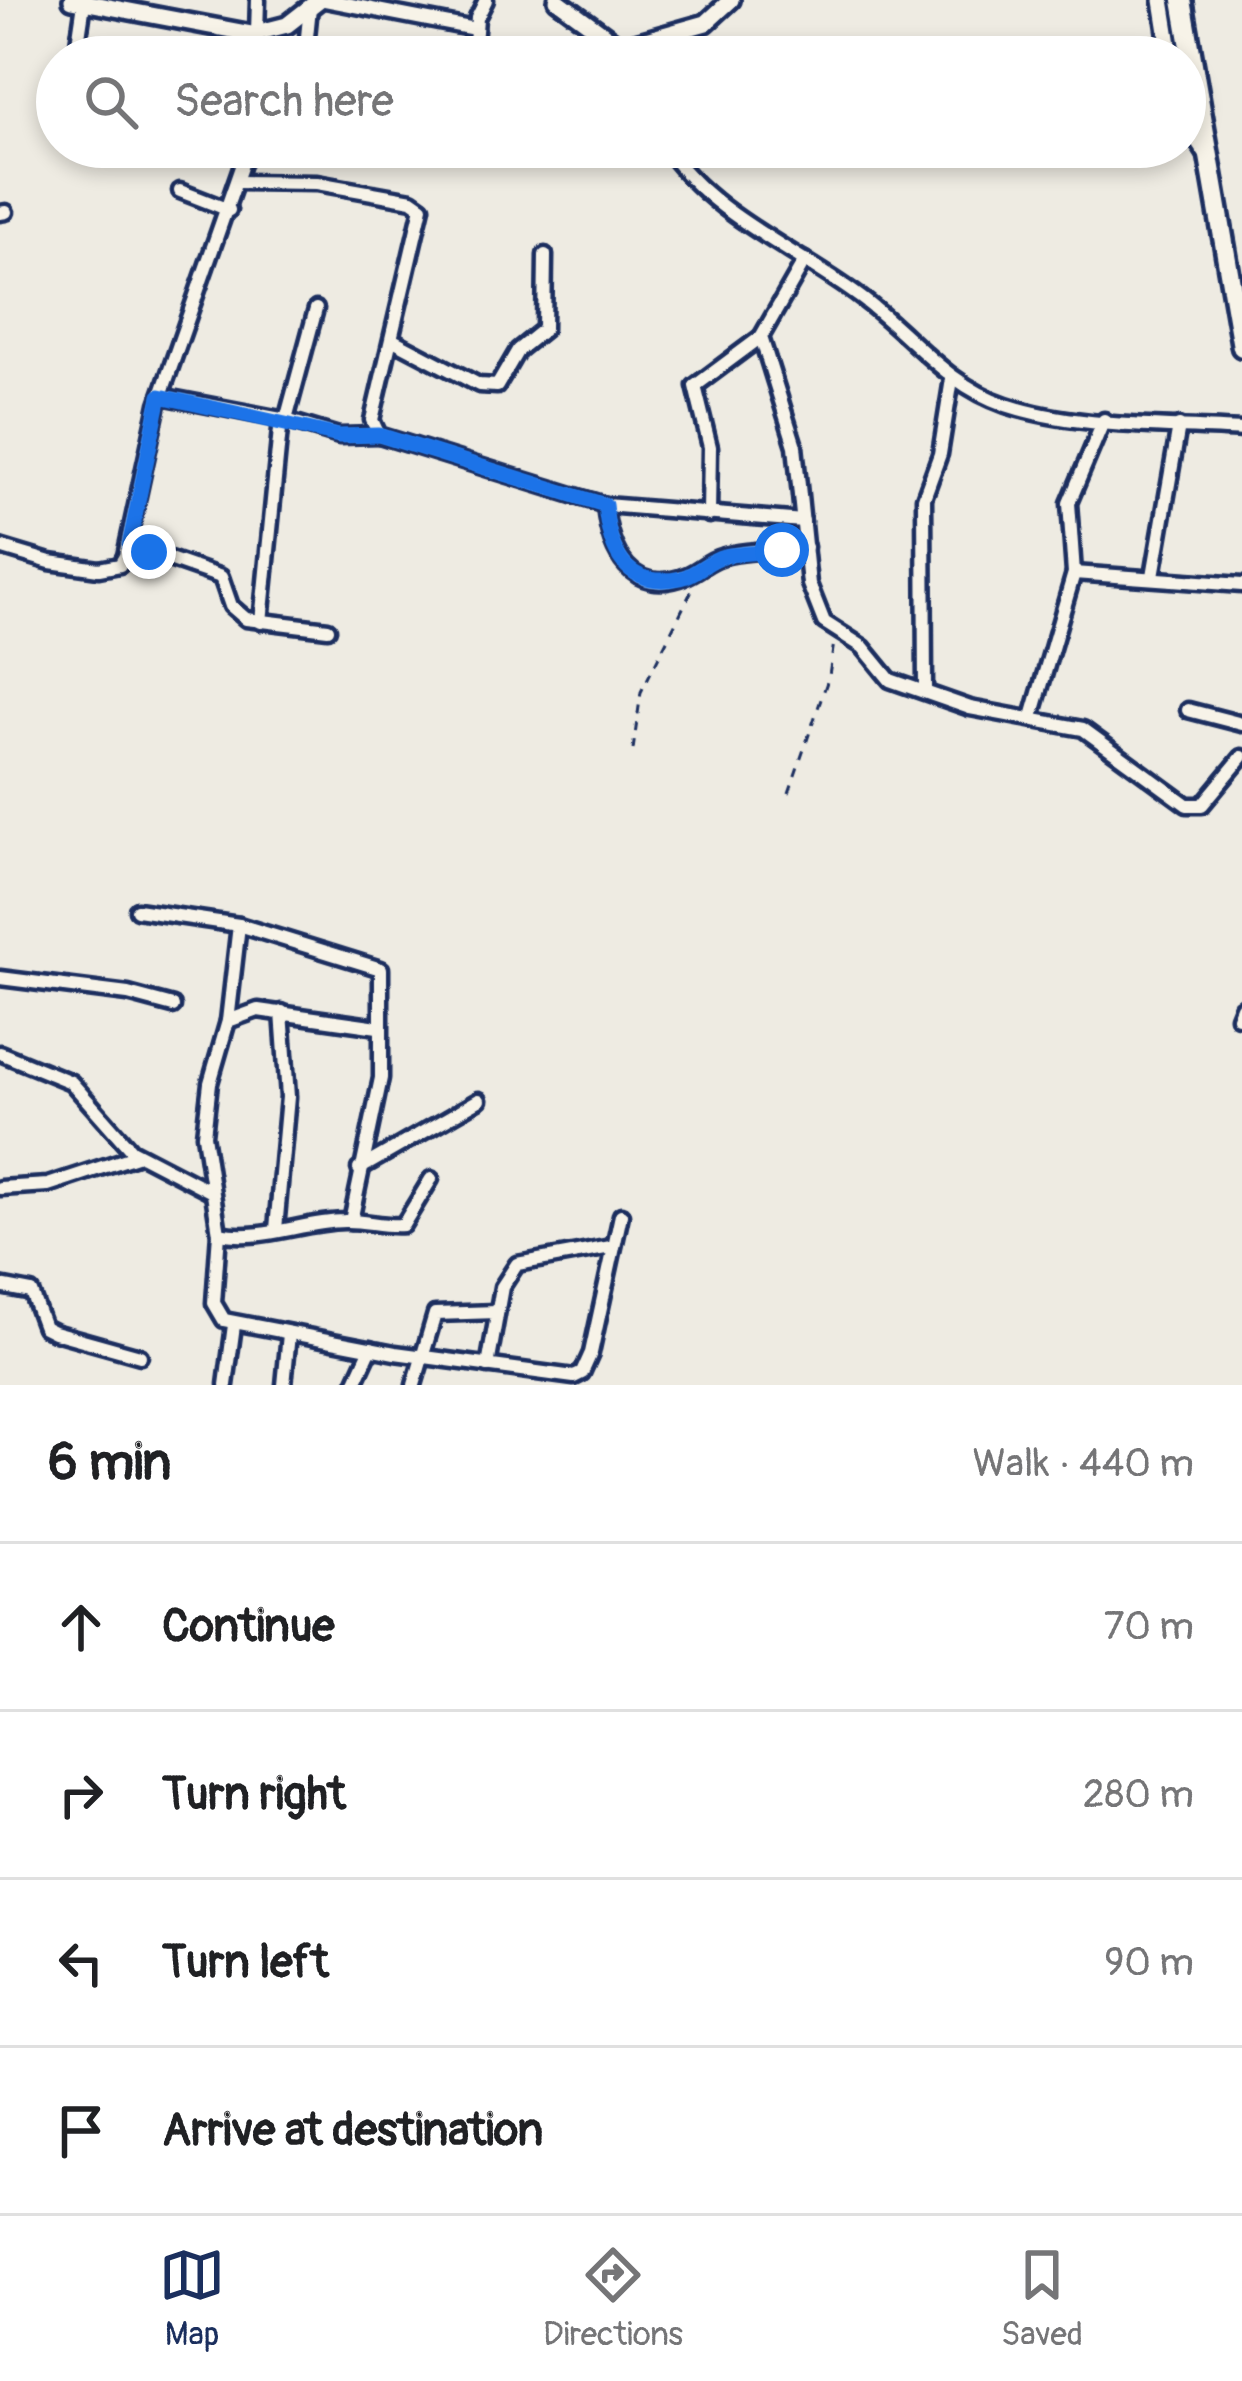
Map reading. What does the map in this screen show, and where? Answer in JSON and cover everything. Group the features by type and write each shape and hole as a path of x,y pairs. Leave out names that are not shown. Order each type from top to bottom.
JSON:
{"main road":[{"path":"1182,0 1186,36"},
{"path":"1206,150 1242,346"}],"street":[{"path":"254,33 258,0"},
{"path":"475,36 486,0"},
{"path":"557,0 603,36"},
{"path":"669,36 706,23 731,0"},
{"path":"1162,0 1168,36"},
{"path":"77,36 78,1 122,5 254,33 287,25 318,2 475,29"},
{"path":"310,36 318,2"},
{"path":"0,547 99,568 120,565 129,545 160,396 200,274 242,168"},
{"path":"684,168 700,187 893,322 952,380 1017,408 1242,430"},
{"path":"238,182 317,183 418,202 424,216 372,420 379,435"},
{"path":"180,190 229,210"},
{"path":"393,340 479,385 497,386 518,350 544,329 545,255"},
{"path":"709,515 710,446 696,406 695,386 761,337 805,260"},
{"path":"261,622 283,420 316,309"},
{"path":"761,337 795,446 814,605 832,628 863,647 890,680 970,708 1033,717 1097,735 1195,807 1209,800 1242,757"},
{"path":"925,691 929,576 924,498 945,435 952,380"},
{"path":"160,396 339,436 379,435 605,505 803,521"},
{"path":"1033,717 1074,573 1070,503 1104,420"},
{"path":"1154,576 1179,426"},
{"path":"605,505 611,549 634,572 669,579 720,557 806,547"},
{"path":"129,545 220,577 236,614 261,622 328,629"},
{"path":"1074,573 1242,585"},
{"path":"1187,710 1242,724"},
{"path":"137,910 239,925 378,964 383,976 378,1027 381,1078 358,1169 351,1221"},
{"path":"239,925 227,1021 205,1118 218,1234 215,1310 234,1325 424,1358 564,1378 586,1366"},
{"path":"0,978 128,994 173,1006"},
{"path":"227,1021 258,1010 378,1027"},
{"path":"275,1229 288,1097 281,1012"},
{"path":"0,1052 71,1082 139,1155 212,1192"},
{"path":"358,1169 479,1100"},
{"path":"0,1188 33,1188 139,1155"},
{"path":"218,1234 251,1238 275,1229 351,1221 403,1225 430,1179"},
{"path":"585,1385 621,1215"},
{"path":"488,1366 502,1287 517,1264 611,1247"},
{"path":"0,1286 31,1292 44,1327 140,1356"},
{"path":"414,1385 435,1314 497,1312"},
{"path":"226,1385 234,1325"},
{"path":"284,1385 289,1334"},
{"path":"354,1385 371,1348"}],"path":[{"path":"633,750 641,692 702,566"},
{"path":"789,793 829,676 832,628"}],"route":[{"path":"149,552 129,545 160,396 286,420 339,436 379,435 605,505 611,549 634,572 649,576 682,578 720,557 782,550"}]}
